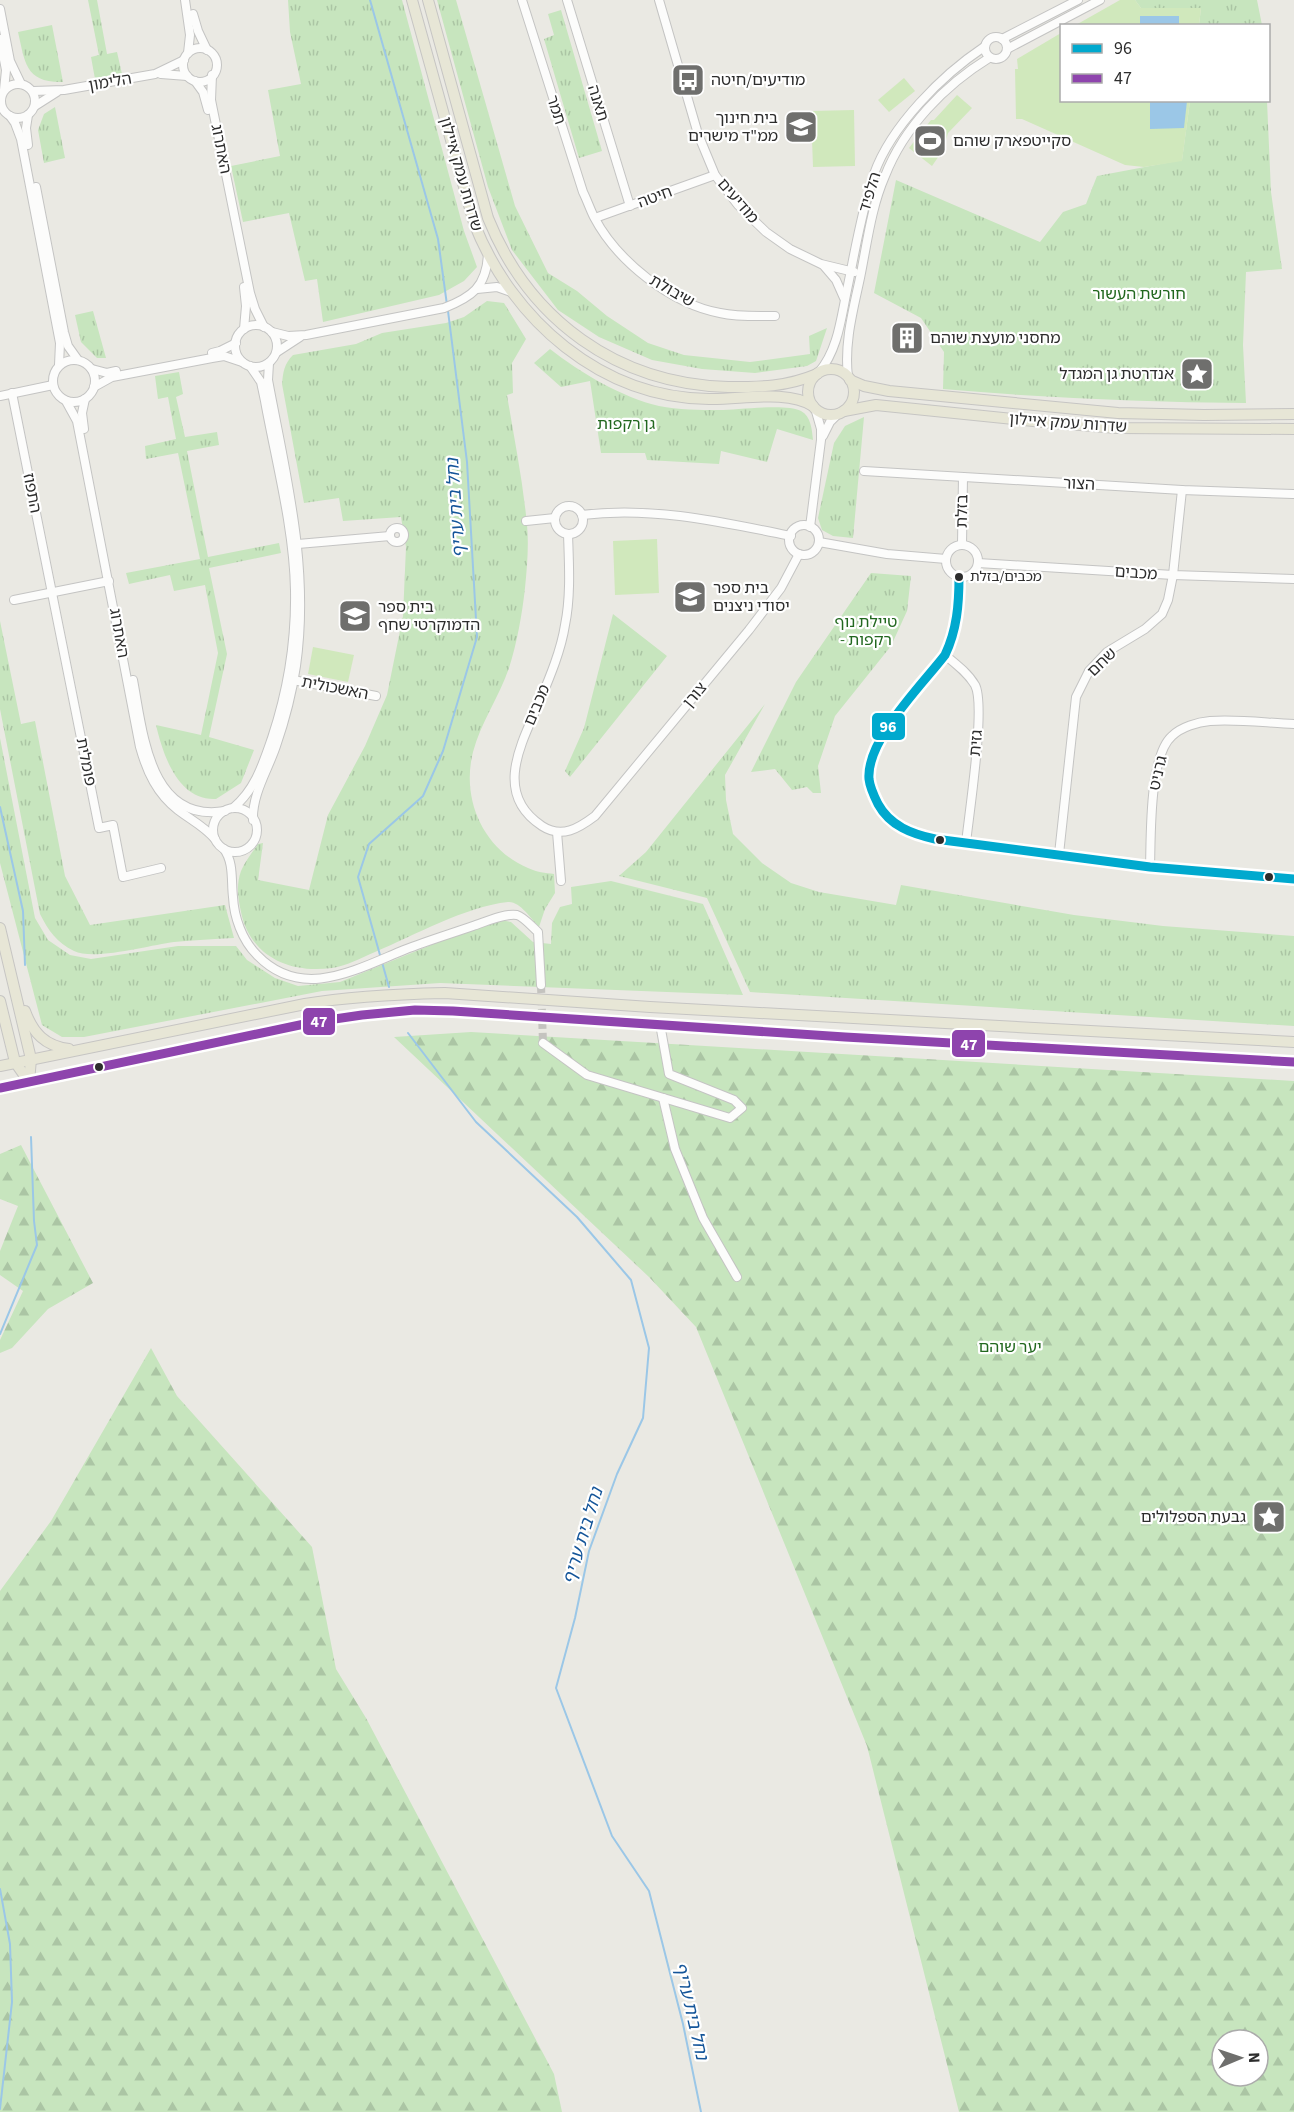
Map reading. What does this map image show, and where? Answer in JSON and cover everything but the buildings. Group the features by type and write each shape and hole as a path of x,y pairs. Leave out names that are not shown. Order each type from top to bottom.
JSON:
{"main road":[{"name":"שדרות עמק איילון","path":"412,0 474,223 488,255 511,292 532,318 567,349 610,375 642,388 692,399 784,397 801,400 814,407"},
{"name":"שדרות עמק איילון","path":"428,0 492,227 502,249 523,283 556,320 584,342 617,361 664,378 698,385 754,387 784,385 818,373"},
{"path":"835,369 849,378 854,395 852,402 842,412 825,414 814,407 808,391 809,385 818,373 835,369"},
{"name":"שדרות עמק איילון","path":"849,378 864,386 889,391 1085,411 1204,415 1294,414"},
{"name":"שדרות עמק איילון","path":"842,412 876,405 1106,427 1204,430 1294,429"},
{"path":"0,928 31,1059 28,1082"},
{"path":"10,972 34,1030 41,1038 57,1047 78,1049"},
{"path":"0,1066 238,1016 334,999 445,993 650,1007 1294,1042"},
{"path":"0,1001 15,1062 28,1082"},
{"path":"0,1088 262,1032 362,1014 415,1010 1294,1062"}],"street":[{"path":"185,0 190,35 183,67 191,78 205,81 212,75 216,64 215,58 207,50 198,32 190,0"},
{"name":"תמר","path":"522,0 571,157 595,218"},
{"name":"תאנה","path":"567,0 630,206"},
{"name":"מודיעים","path":"659,0 698,134 716,175 738,206 790,249 821,264 861,274"},
{"path":"1078,0 1002,39 991,38 984,47 989,58 1000,59 1007,49 1100,0"},
{"path":"0,9 10,61 21,84"},
{"path":"0,39 6,70 2,106 5,113 15,123 21,140 60,343 59,365 54,375 53,386 58,395 66,401 76,402 85,399 94,387 112,377 212,358 226,357 259,368 269,363 277,352 290,342 306,335"},
{"path":"1002,39 1007,49"},
{"name":"הלפיד","path":"818,373 834,347 866,203 875,172 888,146 925,98 984,47"},
{"path":"186,57 197,48 207,50"},
{"name":"הלימון","path":"155,74 186,57"},
{"name":"הלפיד","path":"849,378 846,347 875,205 884,177 895,153 910,131 949,86 989,58"},
{"name":"הלימון","path":"33,91 64,90 155,74 191,78"},
{"name":"האתרוג","path":"212,75 211,100 248,282 255,309 268,329"},
{"name":"האתרוג","path":"191,78 203,92 206,102 242,278 246,306 244,329"},
{"path":"2,94 12,84 21,84 33,91 35,106 26,122 27,136 64,332 68,346 78,360"},
{"name":"הלימון","path":"35,106 48,96 64,90"},
{"path":"5,113 21,118 28,115"},
{"name":"חיטה","path":"595,218 716,175"},
{"name":"שיבולת","path":"595,218 612,244 635,268 654,283 680,298 719,313 775,316"},
{"path":"475,290 486,277 488,255"},
{"path":"821,264 832,273 836,280 844,298 843,306"},
{"path":"511,292 497,287 484,287 444,308 306,335 288,336 254,325 240,333 236,342 236,352 261,382 265,401 292,548 295,611 291,659 273,734 254,785 246,796 215,820 213,828 215,839 224,849 231,865 232,897 237,920 254,953 279,972 305,979 333,977 409,948 509,915 516,915 538,932 541,985"},
{"path":"268,329 278,343 277,352"},
{"path":"92,369 107,373 123,370 220,351 236,342"},
{"path":"59,365 67,360 78,360 88,364 95,379 94,387"},
{"path":"232,876 241,855 255,837 255,800 276,745 293,680 301,611 298,544 268,380 269,363"},
{"path":"0,396 53,386"},
{"name":"התפוז","path":"12,393 52,592"},
{"name":"האתרוג","path":"85,399 82,419 148,753 162,784 170,795 183,806 206,813 229,809"},
{"name":"האתרוג","path":"66,401 76,421 140,747 146,766 164,797 181,812 203,826 215,839"},
{"path":"810,526 821,440 814,407"},
{"path":"821,440 830,422 842,412"},
{"name":"הצור","path":"864,471 1182,490 1293,494"},
{"name":"בזלת","path":"962,545 963,477"},
{"name":"שחם","path":"1059,854 1076,697 1089,671 1107,652 1145,629 1162,614 1168,600 1173,575 1182,490"},
{"path":"567,505 578,509 582,515 581,527 573,533 568,534 558,530 555,518 558,510 567,505"},
{"path":"582,515 618,511 646,512 790,536"},
{"path":"526,521 555,518"},
{"path":"800,526 810,526 817,532 819,542 814,551 805,555 800,554 791,546 790,536 800,526"},
{"name":"מכבים","path":"557,832 535,821 521,806 514,775 516,758 550,674 565,626 569,584 568,534"},
{"path":"298,544 390,536"},
{"path":"819,542 887,555 945,559"},
{"path":"962,545 976,552 978,563 969,576 959,577 949,571 945,559 951,549 962,545"},
{"name":"צורן","path":"557,832 580,827 595,816 749,630 781,588 800,554"},
{"name":"מכבים","path":"978,563 1173,575 1294,579"},
{"path":"959,577 959,604 955,628 945,656 886,729 873,754 869,777 872,792 884,815 902,828 918,835 966,843 1150,867 1294,879"},
{"path":"14,600 109,581"},
{"name":"פומלית","path":"52,592 99,828 113,825 123,877 161,868"},
{"name":"גזית","path":"945,656 967,674 976,686 978,695 977,737 966,843"},
{"name":"האשכולית","path":"293,680 376,696"},
{"name":"גרניט","path":"1150,867 1155,780 1160,756 1171,736 1190,726 1209,721 1294,724"},
{"path":"229,809 244,810 254,820"},
{"path":"557,832 561,881"},
{"path":"224,849 238,851 247,848"},
{"path":"543,1043 587,1075 730,1118 742,1108 734,1100 669,1074 660,1024"},
{"path":"663,1098 675,1149 703,1218 737,1277"}],"green space":[{"path":"88,0 97,0 107,54 117,52 122,74 95,79 91,57 99,55"},
{"path":"288,0 402,0 464,231 477,267 464,281 439,295 323,322 317,279 305,281 289,213 243,222 231,166 280,156 268,90 301,84 290,32"},
{"path":"437,0 456,0 515,206 548,273 577,291 607,316 648,343 684,355 750,362 810,354 809,336 827,328 816,361 807,366 755,373 702,369 652,360 599,337 558,310 512,250 488,187"},
{"path":"1120,0 1135,0 1141,8 1201,8 1199,24 1078,24"},
{"path":"1135,0 1257,0 1262,24 1199,24 1201,8 1141,8"},
{"path":"561,10 602,151 579,158 544,39 554,35 548,14"},
{"path":"52,25 63,82 41,79 34,75 25,61 18,32"},
{"path":"1060,34 1060,102 1190,102 1182,161 1144,167 1125,165 1022,119 1016,119 1015,69 1018,69 1017,59"},
{"path":"904,78 915,91 889,112 878,100"},
{"path":"957,95 972,108 948,133 943,150 932,166 909,148 931,120 934,120"},
{"name":"חורשת העשור","path":"1190,102 1267,102 1271,192 1282,269 1246,272 1243,345 1246,403 1094,399 943,389 944,352 921,318 874,293 896,180 1040,242 1063,212 1086,204 1097,176 1182,160"},
{"path":"55,107 65,158 44,163 38,130 44,114"},
{"path":"854,110 855,166 813,167 811,111"},
{"path":"487,301 504,303 526,339 512,363 513,393 507,395 521,476 528,533 528,556 519,629 514,649 505,679 476,741 470,770 470,787 479,820 488,835 512,859 531,869 554,874 555,893 545,909 539,927 521,907 508,902 458,915 343,966 316,969 287,965 262,951 253,940 241,912 238,897 239,876 244,864 258,844 263,843 258,880 309,890 328,815 365,746 387,695 403,616 406,547 401,517 343,521 339,498 304,503 282,384 284,368 293,355 356,344 382,333 446,323 464,317"},
{"path":"93,311 106,358 97,358 81,342 75,315"},
{"name":"גן רקפות","path":"550,349 602,383 631,397 659,406 704,410 785,407 801,411 809,420 813,440 777,429 767,462 721,451 719,464 647,460 645,453 601,453 590,381 561,387 534,363"},
{"path":"179,372 183,394 176,397 185,437 217,432 219,445 187,451 208,557 279,543 281,553 209,568 227,654 209,737 254,750 241,783 216,799 203,798 182,784 168,762 156,725 201,735 218,653 205,585 174,591 170,575 129,584 126,573 200,559 178,453 146,459 145,446 176,439 168,397 158,399 155,376"},
{"path":"864,417 853,538 833,536 822,530 818,518 834,443 845,426"},
{"path":"657,539 659,593 615,595 613,541"},
{"name":"טיילת נוף - רקפות","path":"871,573 911,576 907,611 891,646 835,716 818,766 821,793 813,793 807,787 792,790 775,769 751,772 796,682"},
{"path":"613,614 667,656 570,777 565,771 584,728"},
{"path":"0,621 21,724 35,721 65,876 90,925 225,905 234,938 174,942 108,953 83,954 63,944 50,931 40,914 0,709"},
{"path":"313,647 354,655 348,682 308,674"},
{"path":"765,704 725,775 726,800 733,834 762,863 791,883 819,892 896,905 901,885 1074,915 1163,926 1294,936 1294,1026 750,992 707,898 619,876 646,852"},
{"path":"0,738 35,918 48,940 70,955 91,959 178,946 236,946 247,960 275,978 298,986 340,982 495,919 511,922 533,942 551,944 552,923 560,907 572,904 571,887 611,881 703,904 743,995 440,983 322,991 84,1037 62,1037 42,1025 0,863"},
{"name":"יער שוהם","path":"471,1032 1294,1081 1294,2112 959,2112 867,1746 696,1327 649,1277 394,1037"},
{"path":"21,1145 93,1283 48,1309 12,1348 0,1353 0,1340 23,1291 0,1275 0,1251 18,1206 0,1199 0,1154"},
{"path":"151,1348 177,1396 312,1547 336,1669 366,1718 554,2074 562,2112 0,2112 0,1591 51,1521"}],"water":[{"path":"1140,16 1179,16 1179,24 1140,24"},
{"path":"1150,102 1187,102 1184,128 1150,129"}],"waterway":[{"name":"נחל בית עריף","path":"370,0 438,239 447,305"},
{"name":"נחל בית עריף","path":"389,987 358,877 369,844 423,796 443,751 477,637 467,462 448,311"},
{"path":"0,807 23,911 25,965"},
{"name":"נחל בית עריף","path":"408,1033 476,1122 577,1217 631,1280 649,1348 643,1418 617,1474 589,1551 575,1618 556,1688 612,1836 649,1891 683,2024 701,2112"},
{"path":"0,1334 37,1245 31,1137"},
{"path":"0,1889 10,1944 12,2002 0,2109"}],"tunnel":[{"path":"541,985 543,1043"}],"transit line":[{"name":"96","path":"959,577 957,617 945,655 897,714 876,747 870,764 871,789 878,804 889,818 910,832 935,839 1150,867 1294,879"},
{"name":"47","path":"0,1088 314,1022 415,1010 1294,1062"}],"place":[{"name":"מודיעים/חיטה","path":"688,80"},
{"name":"בית חינוך ממ\"ד מישרים","path":"801,127"},
{"name":"סקייטפארק שוהם","path":"930,141"},
{"name":"מחסני מועצת שוהם","path":"907,338"},
{"name":"אנדרטת גן המגדל","path":"1197,374"},
{"name":"מכבים/בזלת","path":"959,577"},
{"name":"בית ספר יסודי ניצנים","path":"690,597"},
{"name":"בית ספר הדמוקרטי שחף","path":"355,616"},
{"name":"גבעת הספלולים","path":"1269,1517"}]}
